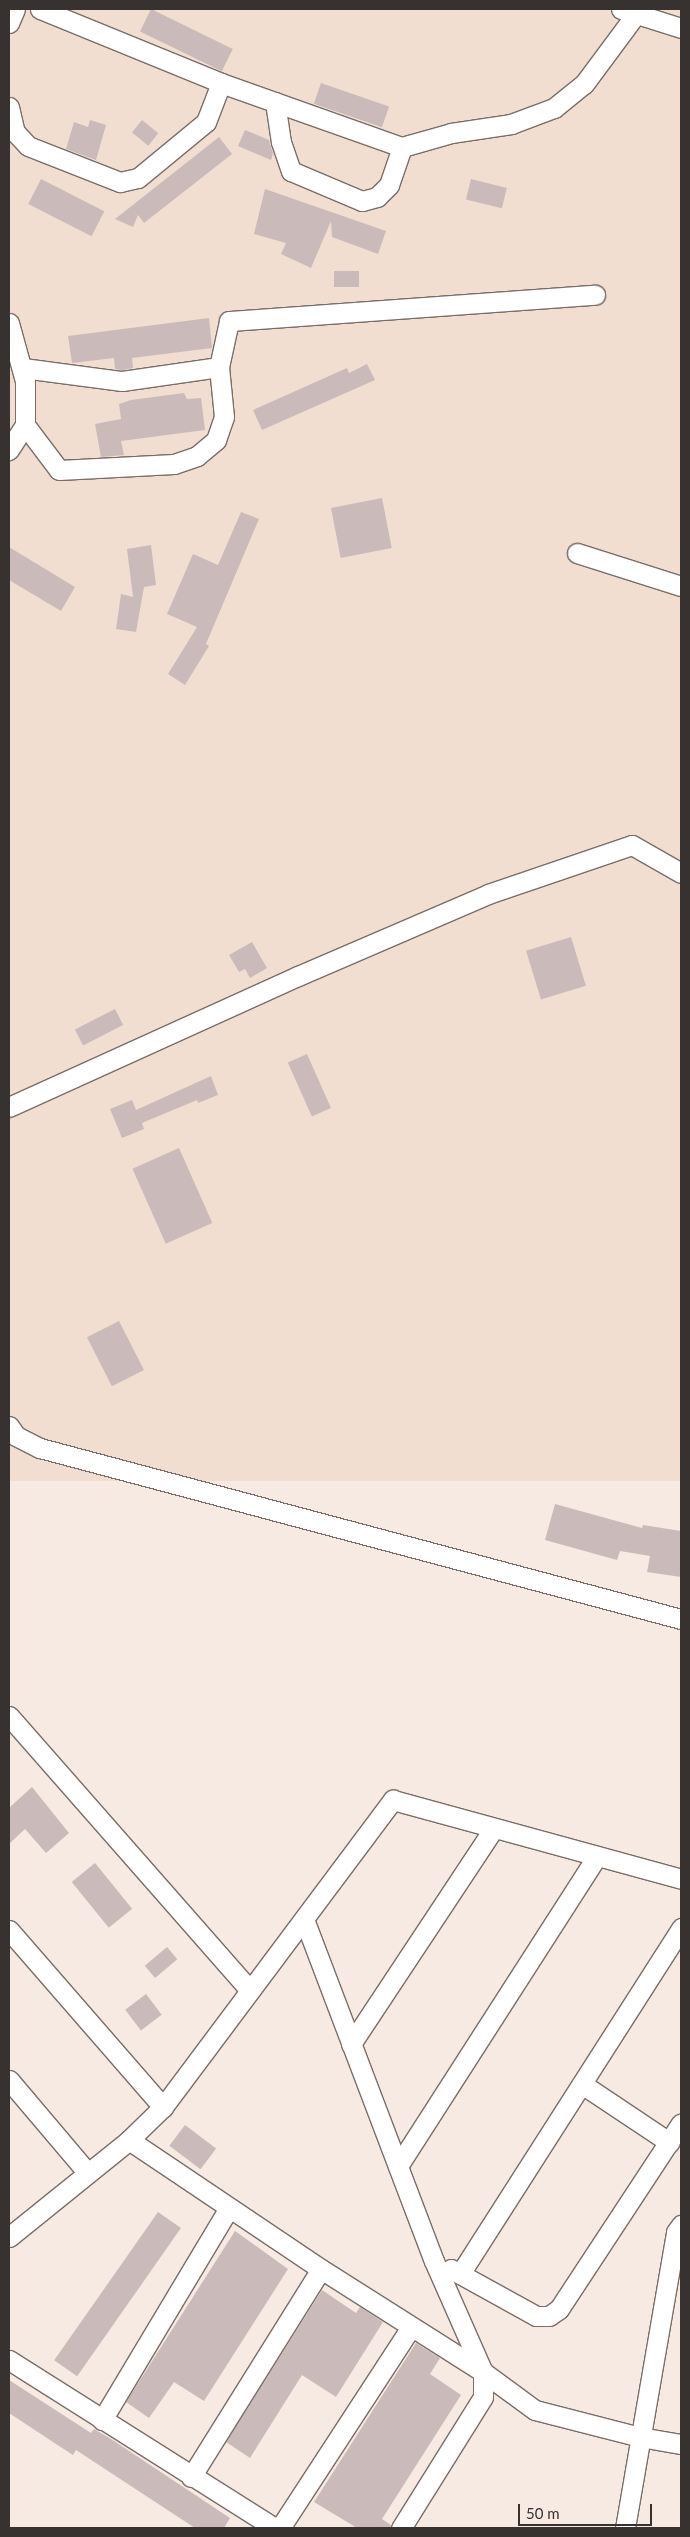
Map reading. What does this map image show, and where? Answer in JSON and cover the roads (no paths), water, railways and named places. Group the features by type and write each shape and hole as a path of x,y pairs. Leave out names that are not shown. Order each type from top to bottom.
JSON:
{"street":[{"path":"9,23 15,9"},
{"path":"40,9 221,83 402,148 451,133 511,124 554,108 584,84 628,11 681,28"},
{"path":"9,107 15,132 28,146 120,182 138,178 206,122 221,83"},
{"path":"275,102 281,142 290,171 362,201 377,197 389,185 402,148"},
{"path":"25,425 59,470 174,464 197,456 216,440 224,417 219,367 229,321 595,294"},
{"path":"9,323 23,368 25,425 9,450"},
{"path":"23,368 122,382 219,367"},
{"path":"577,553 681,586"},
{"path":"9,1107 298,976 488,894 632,845 681,873"},
{"path":"9,1426 16,1436 40,1448 681,1619"},
{"path":"9,1716 250,1990"},
{"path":"9,2237 86,2172 129,2140 163,2107 393,1800 681,1879"},
{"path":"351,2044 494,1828"},
{"path":"398,2166 597,1856"},
{"path":"304,1919 434,2260 483,2372 483,2398 401,2528"},
{"path":"460,2274 681,1928"},
{"path":"9,1930 163,2107"},
{"path":"582,2084 669,2142"},
{"path":"11,2087 86,2172"},
{"path":"434,2260 536,2316 549,2316 559,2308 681,2123"},
{"path":"129,2140 321,2269 483,2372 535,2410 640,2437 681,2444"},
{"path":"102,2420 229,2208"},
{"path":"624,2528 676,2232 681,2225"},
{"path":"191,2476 321,2269"},
{"path":"280,2528 411,2327"},
{"path":"9,2360 276,2528"}]}
